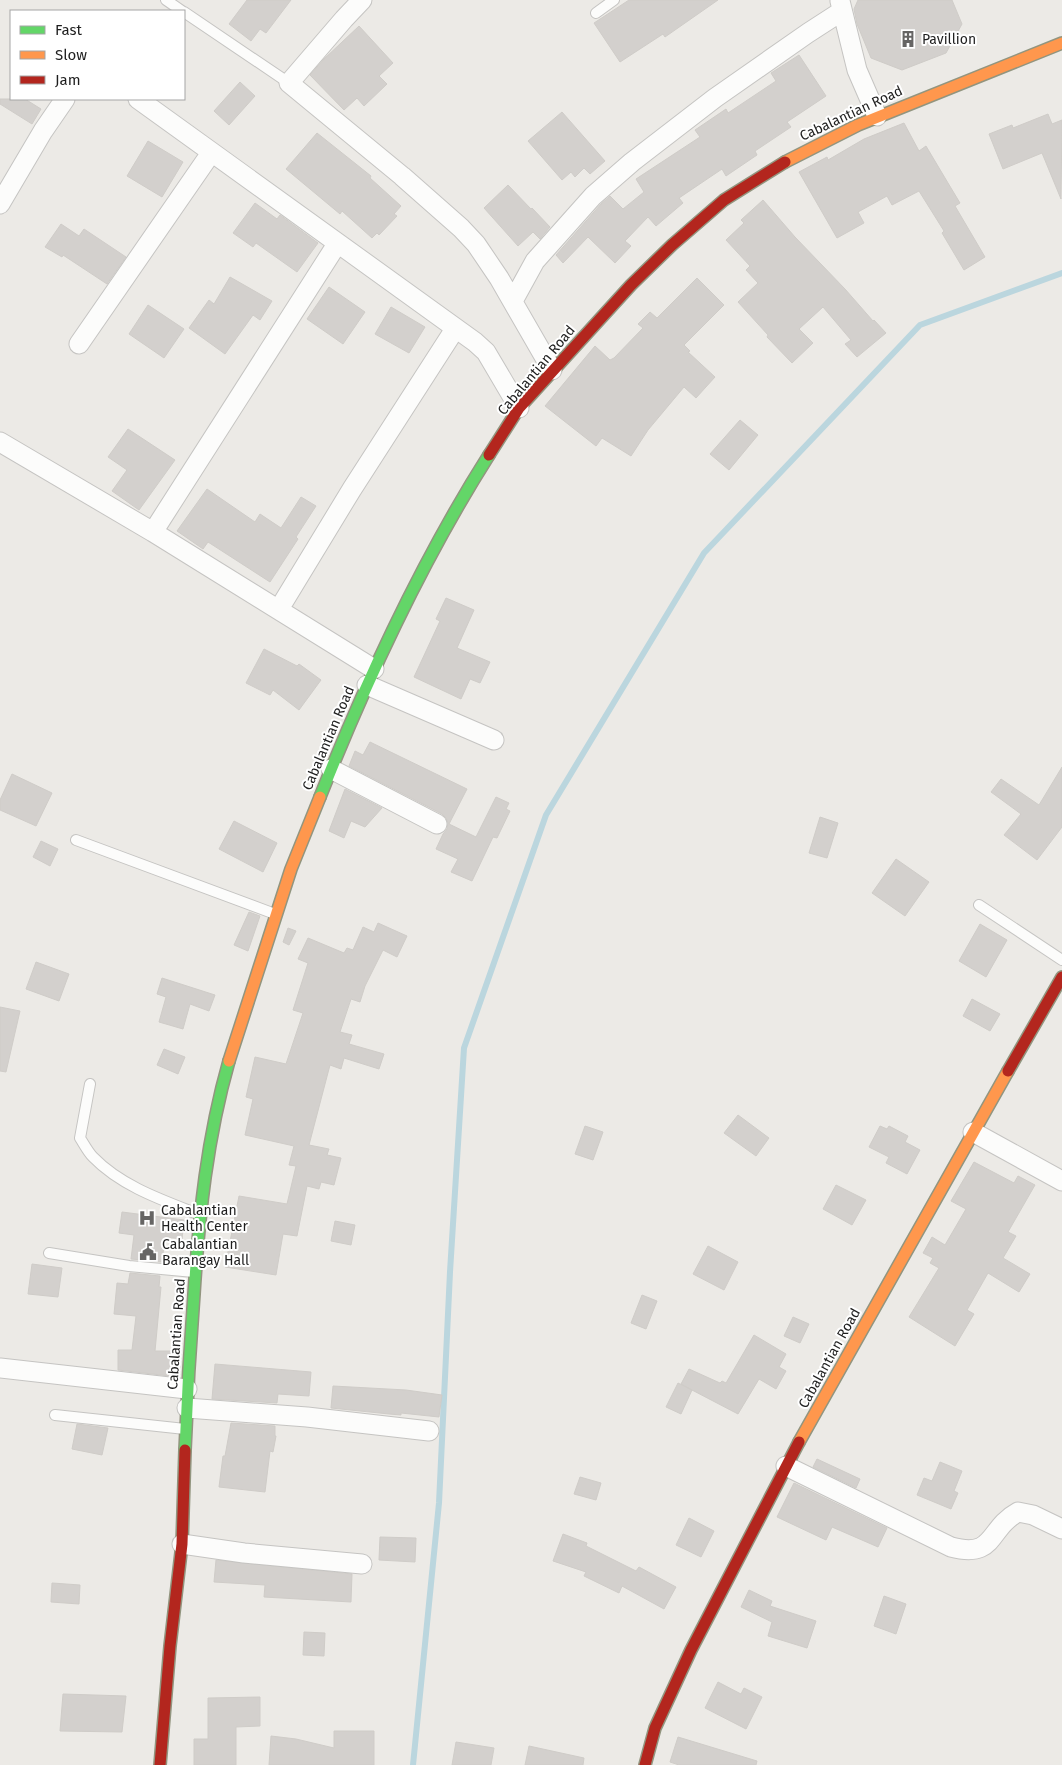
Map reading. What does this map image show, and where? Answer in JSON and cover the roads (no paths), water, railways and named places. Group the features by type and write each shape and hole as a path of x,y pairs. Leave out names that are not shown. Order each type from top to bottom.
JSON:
{"street":[{"path":"362,0 288,83 402,176 461,228 476,244 513,301 552,370"},
{"path":"513,301 536,261 593,196 632,162 715,98 808,32 841,6 857,70 877,116"},
{"name":"Cabalantian Road","path":"160,1765 170,1646 182,1544 187,1389 199,1215 212,1126 228,1063 291,869 370,677 417,583 471,484 520,408 552,370 631,285 672,245 724,200 782,163 877,116 1062,42"},
{"path":"0,204 43,131 64,100"},
{"path":"139,100 475,342 486,352 520,408"},
{"path":"79,344 211,153"},
{"path":"153,532 337,244"},
{"path":"279,609 352,489 455,329"},
{"path":"0,442 279,609 370,677 494,740"},
{"path":"331,769 437,824"},
{"name":"Cabalantian Road","path":"645,1765 655,1728 687,1659 786,1466 1062,977"},
{"path":"973,1132 1062,1181"},
{"path":"0,1368 187,1389"},
{"path":"187,1408 307,1417 429,1431"},
{"path":"786,1466 951,1547 964,1551 979,1549 989,1543 1003,1523 1018,1512 1033,1515 1062,1530"},
{"path":"182,1544 244,1553 362,1564"}],"lane":[{"path":"166,0 180,10"},
{"path":"596,13 614,0"},
{"path":"185,13 288,83"},
{"path":"76,840 276,914"},
{"path":"979,905 1062,960"},
{"path":"90,1084 80,1138 92,1157 117,1176 150,1196 199,1215"},
{"path":"49,1253 129,1266 195,1272"},
{"path":"55,1415 186,1429"}],"waterway":[{"path":"413,1765 439,1503 450,1272 464,1048 546,815 704,553 920,325 1062,273"}],"place":[{"name":"Pavillion","path":"908,39"},
{"name":"Cabalantian Health Center","path":"147,1218"},
{"name":"Cabalantian Barangay Hall","path":"148,1252"}]}
